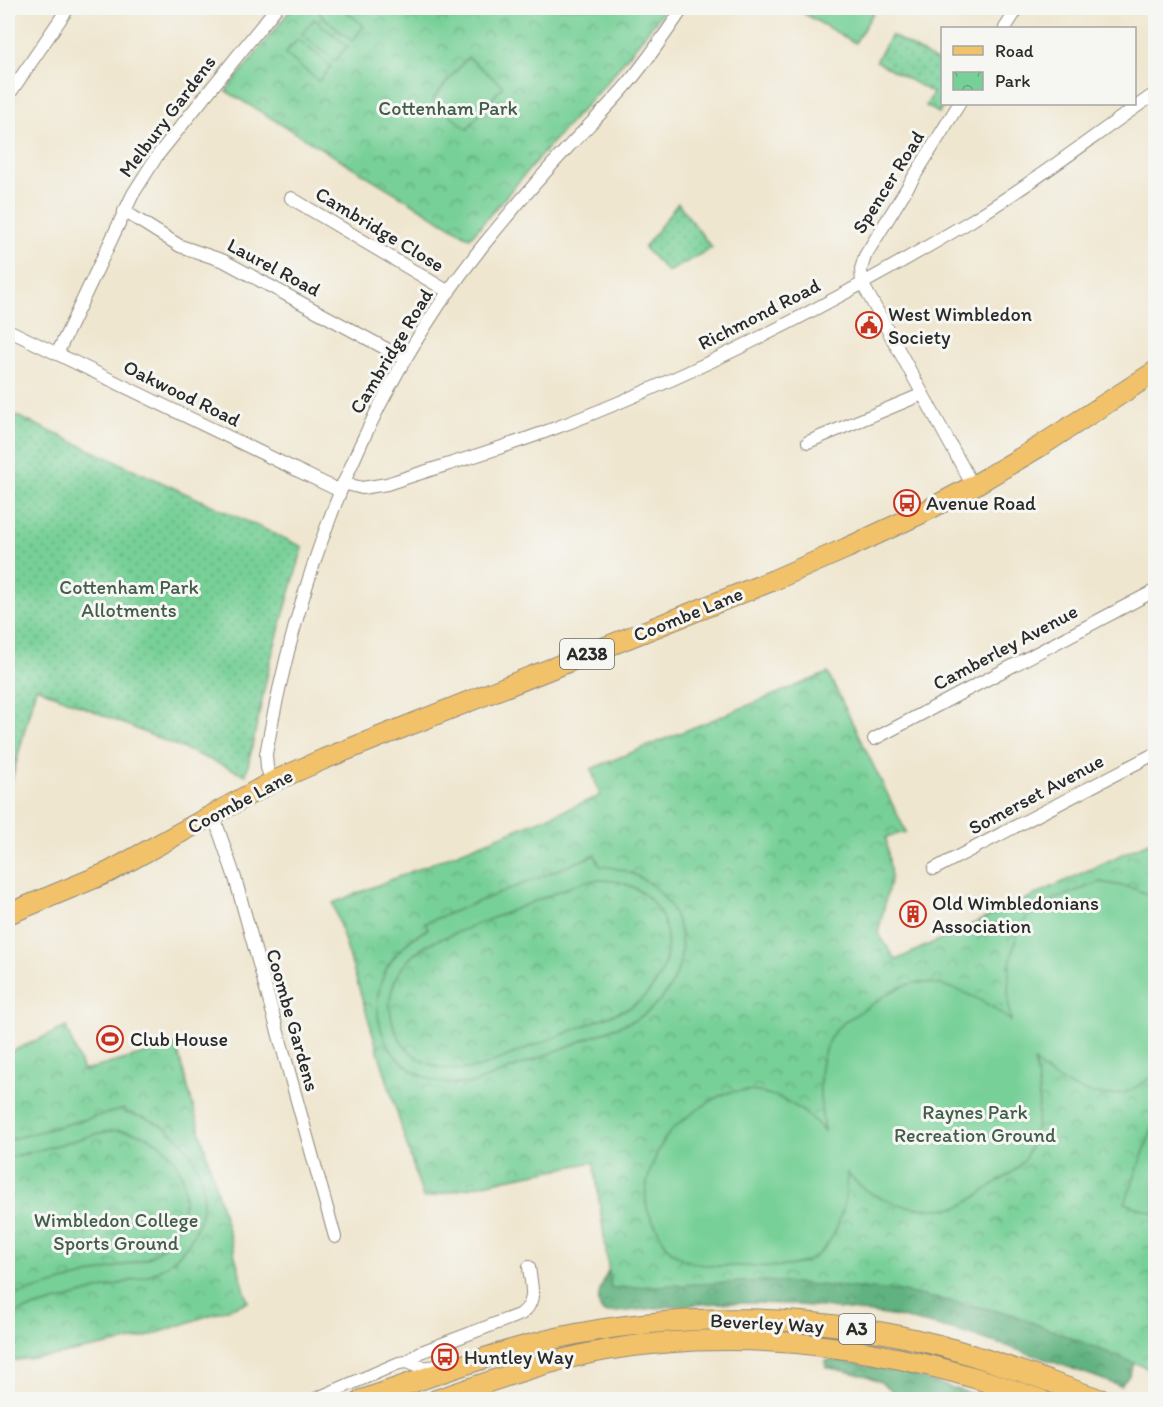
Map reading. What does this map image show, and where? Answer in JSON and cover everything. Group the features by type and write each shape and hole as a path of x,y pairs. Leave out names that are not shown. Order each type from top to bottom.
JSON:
{"main road":[{"name":"Coombe Lane","path":"8,914 109,872 272,782 392,731 774,580 911,518 973,486 1092,413 1155,371"},
{"name":"Beverley Way","path":"363,1400 463,1365 557,1338 687,1320 770,1319 887,1334 935,1344 1102,1400"},
{"name":"Beverley Way","path":"436,1400 549,1364 605,1350 688,1341 725,1340 798,1342 881,1355 929,1365 1004,1386 1041,1400"}],"street":[{"path":"8,96 68,8"},
{"name":"Melbury Gardens","path":"57,354 124,211 157,156 276,8"},
{"name":"Cambridge Road","path":"272,782 267,768 266,754 284,668 304,592 342,487 371,422 405,359 449,292 484,245 514,208 630,81 683,8"},
{"path":"1006,27 1018,8"},
{"name":"Richmond Road","path":"342,487 362,488 387,484 542,433 722,356 862,283 969,222 1012,195 1155,93"},
{"name":"Spencer Road","path":"862,283 861,269 865,256 958,105"},
{"name":"Cambridge Close","path":"291,198 449,292"},
{"name":"Laurel Road","path":"124,211 180,246 224,261 405,359"},
{"path":"862,283 973,486"},
{"name":"Oakwood Road","path":"8,330 342,487"},
{"path":"808,442 923,394"},
{"name":"Camberley Avenue","path":"874,739 1155,590"},
{"name":"Somerset Avenue","path":"934,869 1155,753"},
{"name":"Coombe Gardens","path":"213,814 235,878 335,1238"},
{"name":"Beverley Way","path":"313,1400 399,1363 407,1362 422,1352 522,1314 529,1308 532,1301 529,1267"},
{"name":"Beverley Way","path":"407,1362 424,1369 440,1365 463,1365"}],"green space":[{"name":"Cottenham Park","path":"292,8 666,8 608,81 470,238 226,91"},
{"path":"323,8 342,8 364,26 352,41 319,13"},
{"path":"794,8 876,8 855,43"},
{"path":"314,19 347,46 335,61 302,34"},
{"path":"891,35 941,63 941,105 944,105 939,113 926,106 933,93 876,61"},
{"path":"298,39 331,66 319,81 285,54"},
{"path":"468,57 503,86 467,129 432,100"},
{"path":"678,203 712,248 668,272 644,248"},
{"name":"Cottenham Park Allotments","path":"8,412 303,547 270,662 246,775 36,687 8,794"},
{"name":"Raynes Park Recreation Ground","path":"828,673 906,832 886,837 891,877 878,933 896,960 1155,839 1155,1371 1008,1313 899,1291 763,1281 611,1288 594,1162 423,1198 333,903 600,796 591,769"},
{"path":"595,855 600,866 630,873 653,887 670,906 679,928 681,953 675,977 661,1000 637,1019 475,1083 441,1082 413,1071 393,1052 381,1028 378,1002 384,975 400,950 428,929 425,923","holes":["601,880 626,884 644,894 657,908 665,925 667,943 665,961 658,979 647,994 631,1007 483,1066 452,1069 426,1063 407,1048 395,1028 390,1005 395,982 409,960 433,942 585,881"]},
{"name":"Raynes Park Recreation Ground","path":"1100,882 1133,888 1155,898 1155,1074 1127,1092 1111,1095 1099,1094 1074,1088 1052,1076 1034,1061 1039,1098 1037,1124 1030,1149 1014,1171 961,1206 926,1209 901,1205 866,1190 847,1173 845,1198 838,1224 825,1247 805,1262 773,1267 707,1265 683,1259 670,1250 649,1214 646,1189 660,1147 676,1126 721,1096 732,1091 750,1091 771,1095 791,1104 800,1109 824,1131 820,1073 829,1040 840,1026 899,988 923,983 950,987 963,992 990,1006 1011,1021 1008,994 1011,962 1019,931 1026,919 1035,910 1049,902"},
{"name":"Wimbledon College Sports Ground","path":"66,1027 83,1071 176,1045 248,1302 143,1338 52,1356 8,1361 8,1053"},
{"path":"124,1109 125,1113 156,1122 179,1139 194,1160 202,1185 202,1211 193,1236 175,1258 148,1276 8,1315 8,1297 146,1259 165,1244 177,1226 184,1206 184,1185 178,1166 166,1149 148,1137 124,1131 107,1132 8,1158 8,1140"},
{"path":"1154,1124 1156,1124 1155,1214 1125,1203"},
{"path":"609,1269 943,1288 1136,1360 1128,1377 1120,1386 974,1336 866,1312 750,1303 699,1304 604,1313 599,1298"},
{"path":"831,1359 908,1374 988,1399 948,1400 898,1395 881,1382 867,1376 826,1367 825,1362"}],"place":[{"name":"West Wimbledon Society","path":"869,325"},
{"name":"Avenue Road","path":"907,503"},
{"name":"Old Wimbledonians Association","path":"913,914"},
{"name":"Club House","path":"110,1039"},
{"name":"Huntley Way","path":"445,1357"}]}
